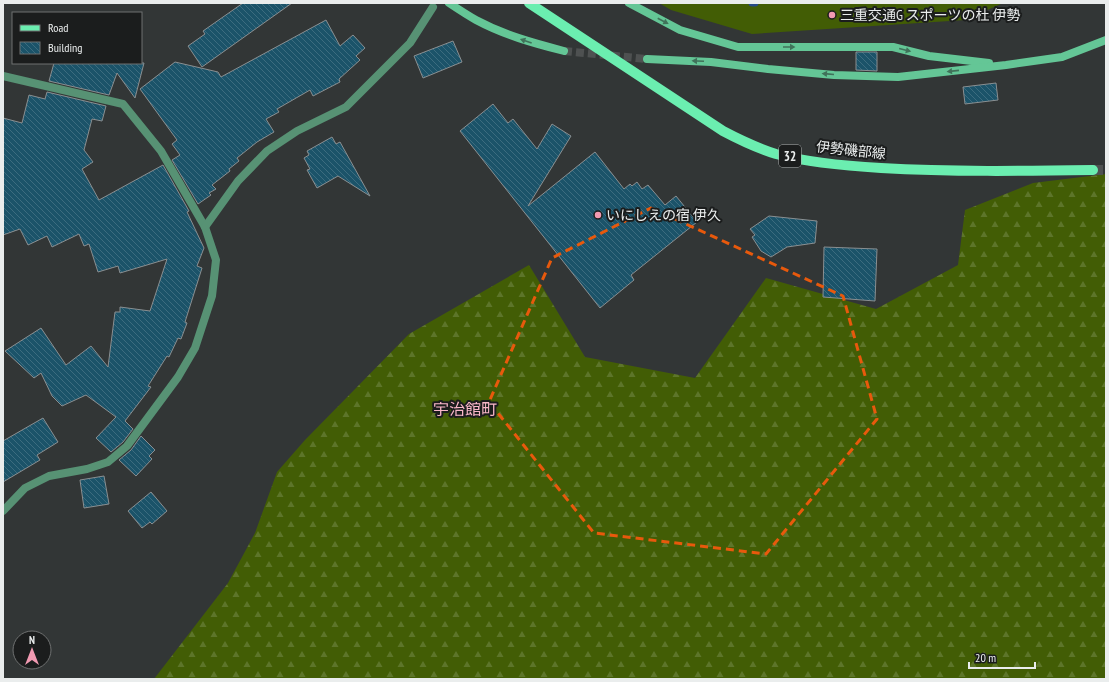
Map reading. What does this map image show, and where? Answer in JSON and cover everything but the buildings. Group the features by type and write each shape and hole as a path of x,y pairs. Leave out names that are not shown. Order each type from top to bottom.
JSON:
{"main road":[{"name":"伊勢磯部線","path":"529,3 723,131 748,144 777,154 820,162 903,169 998,171 1093,170"}],"street":[{"path":"449,3 474,19 502,32 531,43 564,51"},
{"path":"629,3 680,30 738,47 893,47 929,56 1006,65"},
{"path":"205,227 238,181 267,151 297,131 346,107 410,43 433,7"},
{"path":"647,59 711,62 834,75 898,77 1062,57 1106,40"},
{"path":"3,76 123,104 161,151 205,227 216,260 212,296 195,348 178,377 127,446 108,462 87,469 49,476 25,488 3,511"}],"highlighted area":[{"path":"651,208 843,296 877,419 766,554 594,533 489,402 552,258"}],"green space":[{"name":"三重交通G スポーツの杜 伊勢","path":"659,3 1003,3 965,20 752,34 671,10"},
{"path":"1106,174 1106,679 154,679 228,583 255,533 277,472 305,440 409,334 529,265 585,357 695,378 766,278 876,309 958,265 965,210 1033,183"}],"tunnel":[{"path":"564,51 647,59"},
{"path":"1093,170 1106,170"}],"place":[{"name":"三重交通G スポーツの杜 伊勢","path":"832,15"},
{"name":"いにしえの宿 伊久","path":"598,215"}],"district":[{"name":"宇治館町","path":"465,409"}]}
